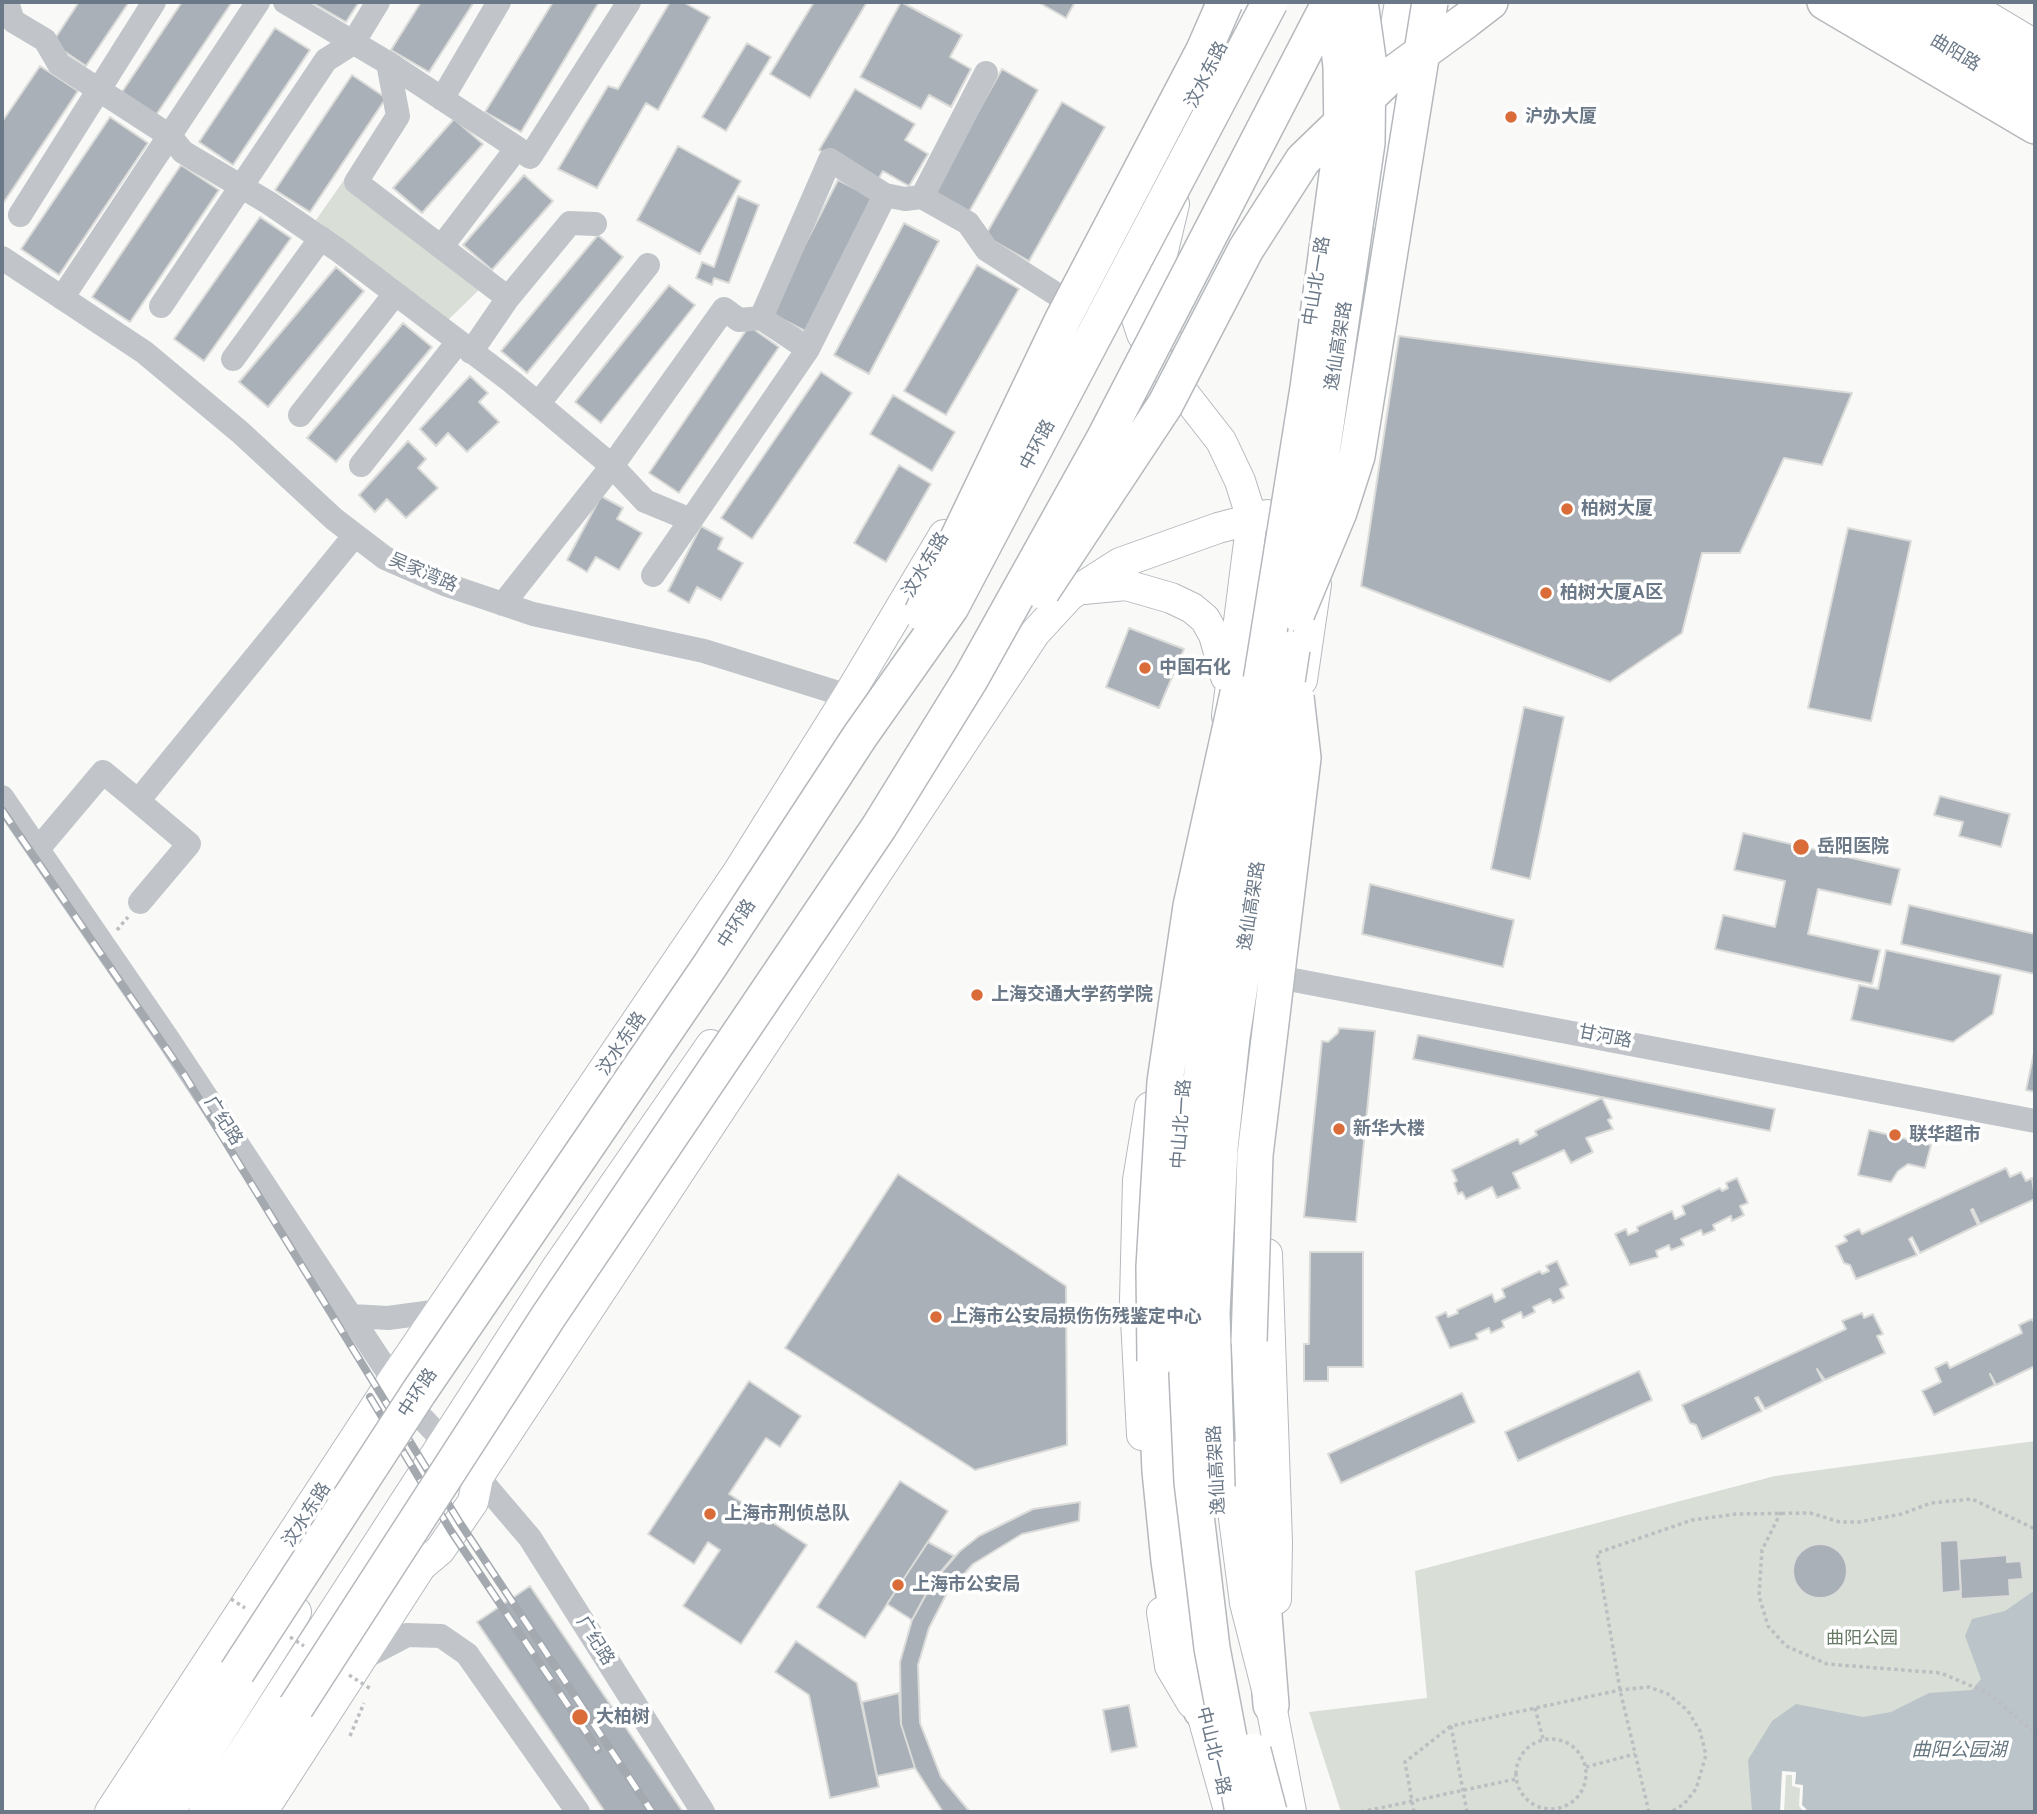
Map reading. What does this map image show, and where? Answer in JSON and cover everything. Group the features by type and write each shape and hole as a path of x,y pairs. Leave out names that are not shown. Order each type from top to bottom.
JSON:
{"highway":[{"path":"860,736 1063,319 1204,50 1225,2"},
{"name":"中环路","path":"146,1812 397,1425 565,1173 709,967 860,736 951,607 1269,2"},
{"path":"879,827 971,678 1104,439 1332,2"},
{"name":"逸仙高架路","path":"1243,1812 1212,1648 1192,1482 1187,1374 1189,1260 1198,1104 1214,975 1342,139 1341,67 1332,2"},
{"path":"1297,613 1339,512 1357,456 1430,2"},
{"path":"227,1812 548,1317 879,827 1106,499 1166,405 1246,249 1303,160 1390,76 1490,2"},
{"path":"1825,2 2035,126"},
{"path":"1913,2 2035,75"},
{"name":"逸仙高架路","path":"1269,1812 1251,1741 1226,1586 1215,1472 1212,1313 1220,1147 1232,1037 1356,238 1367,143 1369,7"},
{"path":"1203,1719 1177,1616 1160,1471 1154,1255 1165,1082 1191,906 1291,463"},
{"path":"1271,1705 1257,1526 1249,1341 1255,1154 1303,758 1292,649"}],"main road":[{"name":"汶水东路","path":"110,1812 393,1380 738,872 848,696 1111,261 1244,2"},
{"path":"1135,292 1142,266 1279,2"},
{"path":"1291,1812 1271,1705 1245,1603 1232,1503 1232,1390 1226,1284 1235,1114 1372,214 1384,89 1400,2"},
{"path":"1372,214 1413,128 1423,92 1437,2"},
{"name":"曲阳路","path":"1870,2 1976,65 2035,109"},
{"path":"1963,2 2035,45"},
{"path":"1369,7 1384,89"},
{"name":"中山北一路","path":"1291,463 1342,96 1369,7"},
{"path":"1381,138 1428,47"},
{"path":"1176,135 1135,292 1136,316 1142,334 1164,368 1221,441"},
{"path":"1174,204 1160,262 1156,313 1176,358 1240,481 1252,519 1202,906 1183,968 1138,1180 1135,1300 1138,1382 1151,1545 1170,1666 1203,1719"},
{"name":"汶水东路","path":"169,1812 421,1417 683,1031 846,782 985,557 1031,474 1111,261"},
{"path":"1291,463 1303,506 1322,535"},
{"path":"1252,519 1291,463"},
{"path":"204,1812 558,1266 822,886 959,676 978,654 1007,630 1120,563 1252,519 1303,506 1329,484"},
{"path":"261,1812 421,1566 440,1550 473,1502 478,1477 1035,633 1073,593 1104,585 1126,585 1171,598 1192,608 1205,619 1214,635 1224,665 1229,695"},
{"path":"1265,919 1288,979 1266,1235 1277,1542 1271,1705"},
{"name":"中山北一路","path":"1183,968 1173,1240 1176,1438 1203,1719 1229,1812"},
{"path":"665,1111 746,1073"}],"street":[{"path":"20,215 97,88 154,2"},
{"path":"62,298 258,2"},
{"path":"285,2 388,64 530,157 629,2"},
{"path":"161,306 326,60 353,43 379,2"},
{"path":"442,99 499,2"},
{"path":"12,15 45,40 59,64 170,136 183,152 321,239 395,294 538,404 612,466 645,501 691,520"},
{"path":"388,64 398,116"},
{"path":"922,197 986,73"},
{"path":"420,85 356,182 508,298"},
{"path":"442,246 517,148"},
{"path":"761,318 830,160 885,194 905,199 922,197 968,223 987,250 1081,310"},
{"path":"653,575 808,349 885,194"},
{"path":"361,465 570,223 595,224"},
{"path":"233,359 321,239"},
{"name":"吴家湾路","path":"2,258 144,352 385,558 447,585 533,614 704,651 848,696"},
{"path":"538,404 648,265"},
{"path":"300,415 395,294"},
{"path":"503,604 612,466 724,309 739,320 761,318 808,349"},
{"path":"138,801 355,535"},
{"path":"38,849 103,772 189,844 140,902"},
{"name":"广纪路","path":"2,797 393,1380 421,1417 478,1477 530,1538 703,1812"},
{"name":"甘河路","path":"1183,968 1257,973 2035,1121"},
{"path":"352,1317 388,1318 440,1311"},
{"path":"355,1666 407,1635 441,1636 467,1654 578,1812"}],"path":[{"path":"104,946 140,902"},
{"path":"1649,1812 1620,1690 1597,1553 1692,1520 1781,1512 1810,1513 1840,1522 1859,1522 1902,1514 1931,1503 1972,1500 2035,1529"},
{"path":"1781,1512 1762,1550 1759,1596 1768,1626 1786,1646 1827,1664 1923,1670 1963,1681 1989,1693 2035,1733"},
{"path":"230,1599 254,1614"},
{"path":"289,1636 313,1651"},
{"path":"350,1736 371,1689 355,1666"},
{"path":"1414,1812 1405,1762 1451,1726 1620,1690 1650,1687 1668,1694 1688,1711 1700,1731 1706,1755 1696,1789 1684,1804 1671,1812"},
{"path":"1535,1708 1543,1739"},
{"path":"1451,1726 1467,1812"},
{"path":"1543,1739 1566,1741 1576,1747 1586,1767 1583,1789 1557,1811 1535,1805 1526,1799 1516,1779 1519,1758 1534,1743 1543,1739"},
{"path":"1586,1767 1635,1754"},
{"path":"1361,1812 1463,1793 1516,1779"}],"green space":[{"path":"344,180 483,286 446,322 316,220"},
{"name":"曲阳公园","path":"2035,1441 2035,1812 1341,1812 1309,1712 1427,1698 1415,1571 1775,1476"}],"water":[{"name":"曲阳公园湖","path":"2035,1590 2035,1812 1809,1812 1802,1805 1803,1785 1795,1785 1796,1772 1782,1772 1781,1812 1752,1812 1748,1760 1772,1721 1796,1704 1863,1717 1891,1712 1929,1693 1972,1690 1981,1679 1965,1636 1972,1619 2005,1611"}],"pier":[{"path":"1782,1771 1796,1772 1795,1784 1803,1785 1802,1805 1809,1812 1804,1812 1799,1806 1800,1788 1792,1786 1792,1775 1786,1775 1784,1812 1780,1812"}],"building":[{"path":"79,2 129,2 86,66 52,43"},
{"path":"182,2 232,2 156,115 122,92"},
{"path":"311,2 359,2 346,22"},
{"path":"421,2 474,2 429,72 391,50"},
{"path":"553,2 599,2 521,132 485,112"},
{"path":"670,2 683,2 710,17 658,110 646,103 597,188 558,169 608,86 618,89"},
{"path":"814,2 867,2 810,98 770,74"},
{"path":"901,2 962,35 950,57 971,69 951,107 929,95 921,109 860,77"},
{"path":"1038,2 1075,2 1066,18"},
{"path":"275,28 310,50 233,165 199,142"},
{"path":"747,43 771,57 726,131 702,117"},
{"path":"40,66 78,91 2,205 2,122"},
{"path":"1002,69 1038,90 969,212 933,192"},
{"path":"352,75 386,98 310,212 275,190"},
{"path":"855,89 915,124 905,140 928,154 909,186 883,171 876,183 819,150"},
{"path":"1062,102 1105,127 1029,261 985,236"},
{"path":"110,117 148,143 59,275 21,249"},
{"path":"454,119 483,144 422,213 393,188"},
{"path":"678,146 741,181 700,254 637,220"},
{"path":"181,165 219,190 130,322 92,297"},
{"path":"524,175 553,201 492,270 463,245"},
{"path":"838,180 874,198 805,331 770,313"},
{"path":"738,196 759,205 729,283 714,278 712,285 696,278 702,262 714,267"},
{"path":"260,217 291,238 204,361 174,339"},
{"path":"904,223 939,241 869,374 834,355"},
{"path":"598,235 623,257 527,373 501,351"},
{"path":"977,265 1019,289 946,415 904,391"},
{"path":"336,267 364,291 268,407 239,382"},
{"path":"669,285 695,305 601,423 575,402"},
{"path":"403,323 432,347 336,462 307,438"},
{"path":"749,326 779,347 679,493 649,473"},
{"name":"柏树大厦","path":"1399,336 1852,393 1822,465 1784,458 1740,553 1702,553 1682,633 1610,682 1361,586"},
{"path":"821,372 852,393 752,539 721,518"},
{"path":"470,376 488,393 479,402 499,422 467,452 448,433 436,446 420,429"},
{"path":"893,395 955,432 932,471 870,434"},
{"path":"408,441 426,459 418,468 438,488 406,518 387,499 375,512 359,495"},
{"path":"899,465 931,484 886,562 854,543"},
{"path":"601,496 623,508 617,519 642,533 619,570 596,557 587,572 567,560"},
{"path":"701,526 723,538 718,549 743,563 721,600 697,587 689,603 668,591"},
{"path":"1848,528 1911,541 1871,721 1808,708"},
{"name":"中国石化","path":"1129,628 1184,649 1159,708 1106,687"},
{"path":"1524,707 1564,717 1530,879 1491,869"},
{"path":"1940,796 2010,814 2001,847 1959,836 1963,822 1934,815"},
{"path":"1743,833 1900,869 1891,905 1818,889 1808,934 1880,950 1872,984 1715,949 1723,915 1775,927 1785,881 1734,870"},
{"path":"1370,884 1514,920 1503,967 1362,934"},
{"path":"1909,905 2035,934 2035,974 1901,944"},
{"path":"1886,950 2001,975 1993,1014 1953,1042 1851,1020 1859,985 1878,989"},
{"name":"新华大楼","path":"1339,1028 1375,1031 1356,1222 1304,1217 1322,1041 1328,1042 1338,1033"},
{"path":"1418,1035 1775,1109 1770,1131 1413,1059"},
{"path":"2035,1048 2035,1092 2026,1090"},
{"path":"1602,1098 1612,1118 1608,1120 1613,1129 1586,1138 1593,1152 1571,1163 1564,1150 1513,1173 1520,1188 1497,1198 1492,1187 1466,1199 1462,1192 1458,1194 1454,1183 1457,1181 1452,1170 1518,1139 1520,1144 1537,1135 1535,1131"},
{"path":"1869,1130 1931,1145 1925,1168 1908,1164 1898,1171 1891,1182 1858,1175"},
{"path":"2006,1168 2010,1177 2021,1172 2026,1181 2032,1178 2035,1199 1980,1224 1973,1209 1971,1210 1978,1225 1920,1253 1912,1237 1909,1239 1917,1255 1856,1279 1850,1265 1844,1263 1836,1246 1847,1241 1844,1236 1859,1229 1862,1234"},
{"name":"上海市公安局损伤伤残鉴定中心","path":"898,1174 1066,1286 1067,1445 975,1470 785,1348"},
{"path":"1737,1178 1748,1203 1740,1206 1744,1215 1732,1221 1731,1216 1713,1225 1715,1230 1703,1235 1701,1230 1681,1239 1684,1245 1671,1250 1669,1245 1656,1251 1658,1257 1630,1265 1615,1234 1626,1229 1628,1235 1638,1231 1637,1227 1672,1211 1675,1219 1685,1214 1682,1206 1720,1188 1722,1191 1728,1188 1726,1183"},
{"path":"1310,1252 1363,1252 1363,1367 1328,1367 1328,1381 1304,1381 1304,1344 1309,1344"},
{"path":"1557,1261 1568,1285 1560,1289 1564,1298 1553,1303 1550,1299 1533,1307 1535,1312 1523,1318 1521,1312 1502,1321 1504,1327 1491,1333 1489,1328 1476,1334 1478,1339 1450,1348 1436,1317 1446,1312 1448,1317 1458,1313 1457,1310 1492,1294 1495,1302 1505,1297 1502,1289 1540,1271 1542,1274 1549,1271 1546,1266"},
{"path":"1862,1313 1864,1318 1873,1314 1883,1334 1877,1336 1885,1353 1825,1380 1817,1369 1823,1381 1765,1409 1758,1397 1755,1398 1762,1411 1702,1439 1696,1425 1690,1423 1682,1405 1846,1329 1842,1321"},
{"path":"2032,1319 2035,1324 2035,1366 1996,1385 1990,1374 1995,1385 1934,1415 1922,1391 1941,1382 1935,1368 1947,1362 1950,1368 2022,1333 2019,1325"},
{"path":"1639,1371 1652,1400 1518,1461 1505,1432"},
{"name":"上海市刑侦总队","path":"749,1381 801,1416 780,1447 766,1438 729,1494 807,1545 741,1644 683,1606 720,1550 708,1542 694,1564 648,1534"},
{"path":"1462,1393 1475,1422 1341,1483 1328,1454"},
{"path":"900,1481 948,1511 865,1638 817,1607"},
{"path":"1080,1502 1079,1521 1022,1534 973,1564 947,1593 929,1628 918,1665 920,1723 941,1777 970,1812 943,1812 915,1768 901,1724 900,1662 912,1620 933,1582 960,1551 979,1536 1033,1509"},
{"path":"1958,1540 1961,1591 1942,1593 1940,1541"},
{"path":"928,1542 954,1556 933,1581 912,1620 887,1604"},
{"path":"1820,1544 1839,1552 1847,1571 1839,1590 1820,1598 1801,1590 1793,1571 1801,1552"},
{"path":"2007,1555 2007,1562 2021,1561 2023,1579 2009,1580 2010,1596 1961,1599 1959,1559"},
{"name":"大柏树","path":"530,1586 683,1812 605,1812 477,1622"},
{"path":"796,1641 857,1683 879,1787 830,1798 809,1695 775,1672"},
{"path":"899,1693 901,1724 915,1768 877,1776 862,1702"},
{"path":"1129,1705 1137,1747 1111,1752 1103,1710"}],"railway":[{"path":"2,810 185,1076 460,1523 652,1812"},
{"path":"370,1397 451,1531 598,1750"}],"place":[{"name":"沪办大厦","path":"1511,117"},
{"name":"柏树大厦","path":"1567,509"},
{"name":"柏树大厦A区","path":"1546,593"},
{"name":"中国石化","path":"1145,668"},
{"name":"岳阳医院","path":"1801,847"},
{"name":"上海交通大学药学院","path":"977,995"},
{"name":"新华大楼","path":"1339,1129"},
{"name":"联华超市","path":"1895,1135"},
{"name":"上海市公安局损伤伤残鉴定中心","path":"936,1317"},
{"name":"上海市刑侦总队","path":"710,1514"},
{"name":"上海市公安局","path":"898,1585"},
{"name":"大柏树","path":"580,1717"}]}
